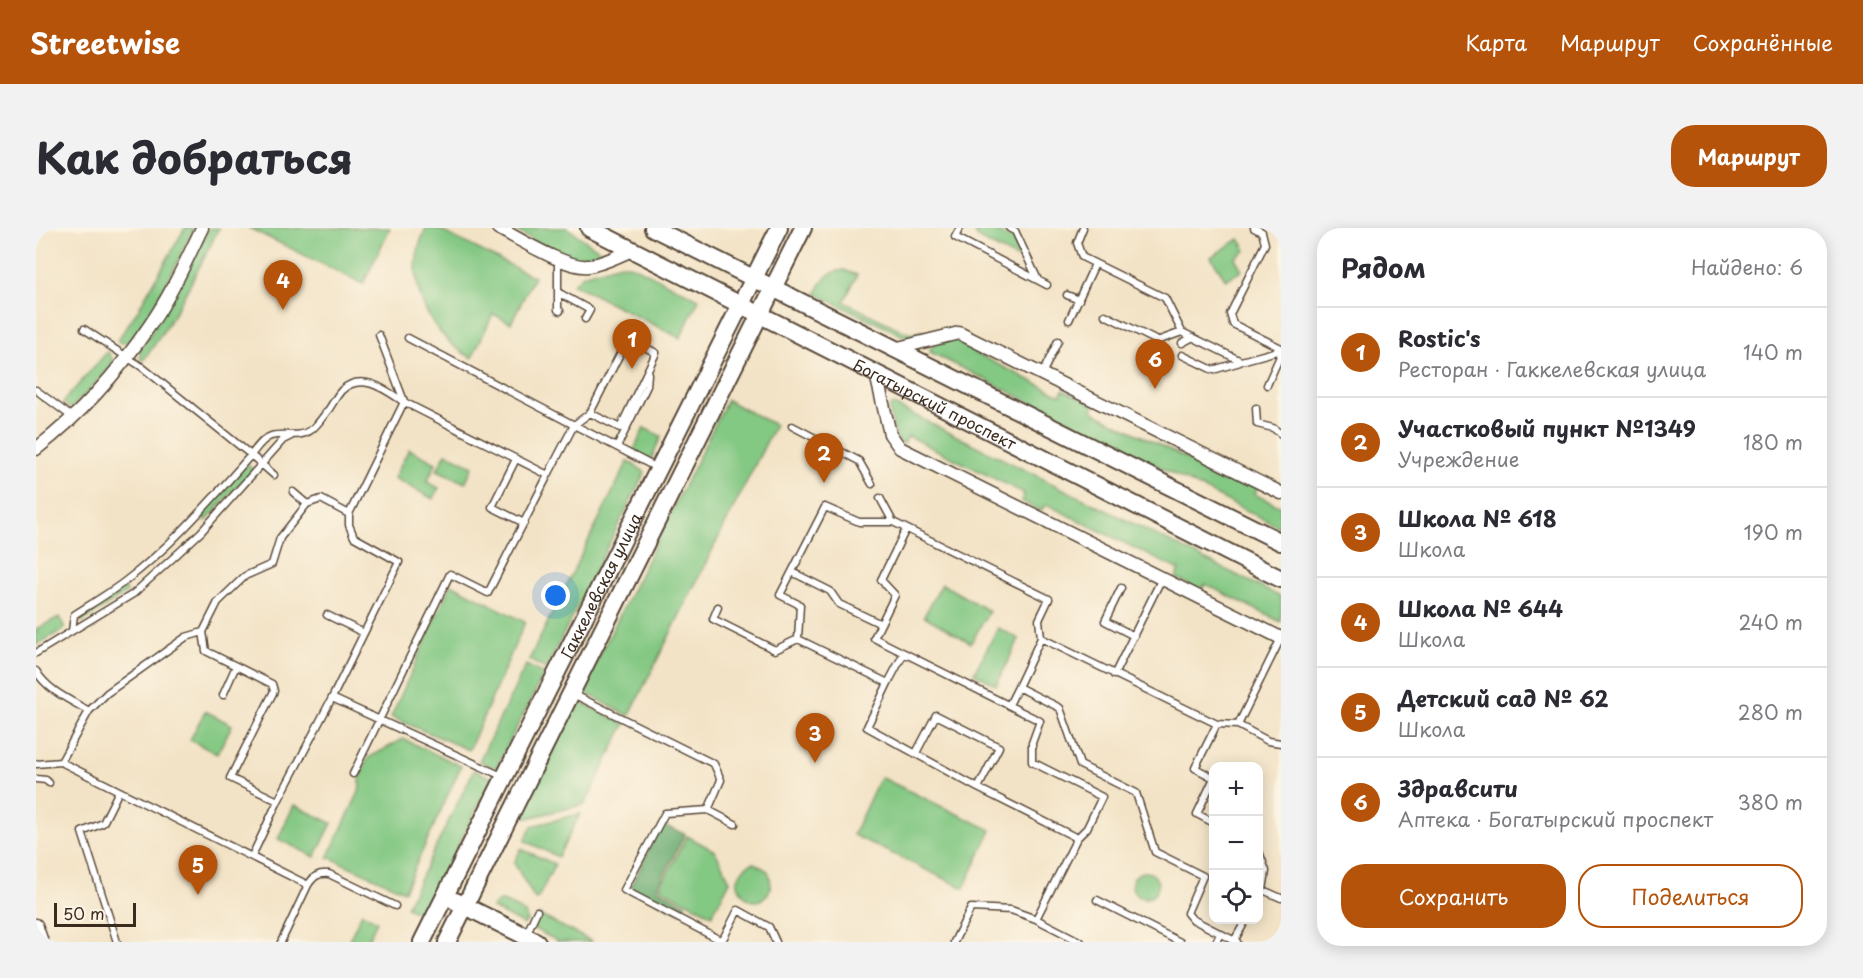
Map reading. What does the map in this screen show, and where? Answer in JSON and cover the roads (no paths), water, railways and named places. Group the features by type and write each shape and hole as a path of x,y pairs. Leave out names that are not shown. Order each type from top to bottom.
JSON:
{"main road":[{"name":"Богатырский проспект","path":"589,228 1281,579"},
{"name":"Богатырский проспект","path":"653,228 1281,542"},
{"name":"Гаккелевская улица","path":"422,942 779,228"},
{"name":"Гаккелевская улица","path":"447,942 803,228"},
{"path":"445,896 531,939"}],"street":[{"path":"36,449 73,417 126,357 151,324 202,228"},
{"path":"498,228 558,259 577,266 586,267 632,250"},
{"path":"894,349 959,333 1281,493"},
{"path":"876,374 890,434 900,448 1281,638"},
{"path":"36,925 42,942"}],"lane":[{"path":"960,228 955,237 1047,285"},
{"path":"1009,228 1015,231 1038,280"},
{"path":"1083,228 1077,243 1082,257 1165,298 1182,332 1240,361"},
{"path":"1254,228 1262,232 1265,244 1230,314 1233,324 1281,350"},
{"path":"558,259 558,310 560,311"},
{"path":"1069,321 1095,264"},
{"path":"559,293 590,310 585,318"},
{"path":"1067,295 1079,300"},
{"path":"1105,315 1157,341 1182,332"},
{"path":"84,329 142,367 274,475"},
{"path":"252,856 399,562 354,537 349,525 349,514 404,402 379,335"},
{"path":"1182,343 1192,337"},
{"path":"408,338 658,468"},
{"path":"353,774 450,574 488,593 574,425 590,413 628,338 656,353 620,428 590,413"},
{"path":"1041,374 1058,341"},
{"path":"1182,356 1212,370 1281,350"},
{"path":"1267,385 1281,350"},
{"path":"616,447 647,386 648,371"},
{"path":"36,653 133,594 201,532 283,440 310,430 318,423 343,389 357,382 369,382 381,387 404,402 548,475"},
{"path":"36,390 73,417"},
{"path":"1256,408 1257,423 1273,428 1281,434"},
{"path":"792,426 859,461 872,483"},
{"path":"72,631 74,615 124,582 165,546 191,522 265,440 272,436 291,436"},
{"path":"516,459 492,507 524,523"},
{"path":"293,492 307,504"},
{"path":"880,498 893,522"},
{"path":"278,801 230,778 274,691 272,684 206,651 203,632 218,602 245,576 272,564 280,538 307,504 321,499 349,514"},
{"path":"798,639 800,604 780,595 825,507 859,522 893,522 1049,599 1039,620 1041,638 1010,705"},
{"path":"191,522 201,532"},
{"path":"906,529 881,580 895,595 874,638 1040,721 1032,743 1032,762 1102,797 1087,828 1077,838 1036,919"},
{"path":"165,546 174,558"},
{"path":"792,572 830,591 839,604 881,624"},
{"path":"1114,675 1162,578"},
{"path":"124,582 133,594"},
{"path":"1121,588 1105,621 1134,636"},
{"path":"718,607 713,619 775,650 798,639"},
{"path":"327,615 364,633"},
{"path":"61,762 89,711 107,693 186,637 203,632"},
{"path":"1041,638 1217,724 1238,725 1268,741 1281,743"},
{"path":"1238,725 1281,638"},
{"path":"798,639 888,683"},
{"path":"904,653 867,727 978,788 1077,838"},
{"path":"223,695 236,666"},
{"path":"36,670 42,680 53,690 89,711"},
{"path":"1018,687 1060,708 1080,765 1136,793 1155,852 1203,876 1187,913 1192,919 1235,941 1244,924"},
{"path":"571,693 714,764 721,780 708,810"},
{"path":"332,698 504,777"},
{"path":"916,753 936,715 999,747 978,788"},
{"path":"1209,775 1195,768 1217,724"},
{"path":"36,764 61,762 308,885"},
{"path":"36,780 46,780 49,783"},
{"path":"1209,789 1197,814 1209,820"},
{"path":"114,941 81,832 103,824 119,791"},
{"path":"735,824 708,810 665,813 624,890 722,941 738,910 769,927 776,942"},
{"path":"1263,863 1266,871 1263,890 1281,898"},
{"path":"281,942 308,885 320,873 329,874 394,906"},
{"path":"1097,900 1180,942"},
{"path":"954,942 971,908 1011,910 1036,919 1081,942"},
{"path":"531,939 537,911"},
{"path":"1216,942 1220,934"}],"place":[{"name":"Школа № 644","path":"283,310"},
{"name":"Rostic's","path":"632,369"},
{"name":"Здравсити","path":"1155,389"},
{"name":"Участковый пункт №1349","path":"824,483"},
{"name":"Школа № 618","path":"815,763"},
{"name":"Детский сад № 62","path":"198,895"}]}
